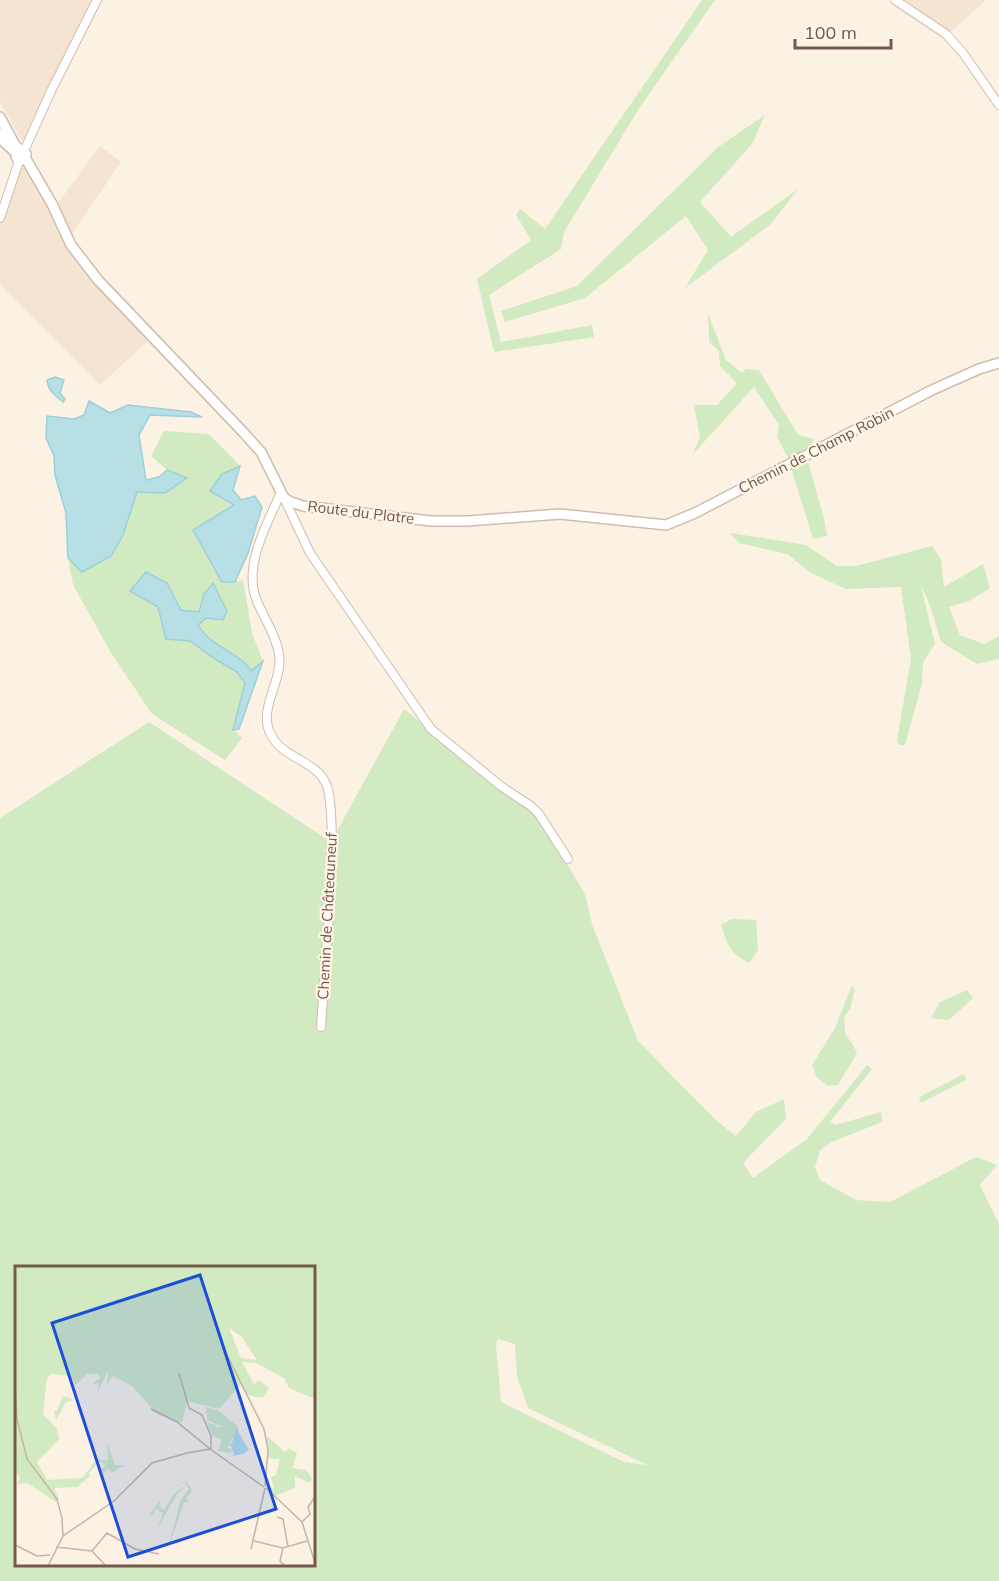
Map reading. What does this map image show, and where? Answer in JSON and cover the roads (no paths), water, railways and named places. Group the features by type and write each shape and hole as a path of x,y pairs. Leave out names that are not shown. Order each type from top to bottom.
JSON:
{"street":[{"path":"0,218 21,155 97,0"},
{"path":"895,0 945,34 963,53 999,105"},
{"path":"0,117 52,204 71,245 98,280 261,452 310,553 431,729 502,787 531,806 539,814 568,859"},
{"path":"0,133 4,142 21,155"},
{"name":"Chemin de Champ Robin","path":"631,522 666,525 688,516 932,390 979,369 999,363"},
{"name":"Route du Platre","path":"283,495 291,502 303,506 431,520 468,521 560,514 631,522"},
{"name":"Chemin de Châteauneuf","path":"283,495 258,548 253,573 255,597 279,655 278,675 267,709 269,730 279,745 315,768 323,776 329,792 332,850 321,1027"}],"water":[{"path":"55,377 64,380 60,393 65,399 63,402 52,392 48,384 47,380"},
{"path":"89,401 110,413 128,405 191,412 202,417 150,415 139,435 146,480 159,477 167,470 187,478 165,493 137,492 123,535 111,556 82,572 68,558 66,513 55,475 54,456 46,438 47,416 74,419 84,415"},
{"path":"240,466 233,490 241,500 255,496 262,507 248,553 235,582 222,582 193,530 234,505 210,491 222,474"},
{"path":"146,572 167,583 181,610 199,612 204,594 213,583 227,611 223,620 206,618 198,625 203,633 241,660 251,671 263,661 239,729 233,730 245,683 237,672 190,641 166,639 158,607 130,591"}]}
